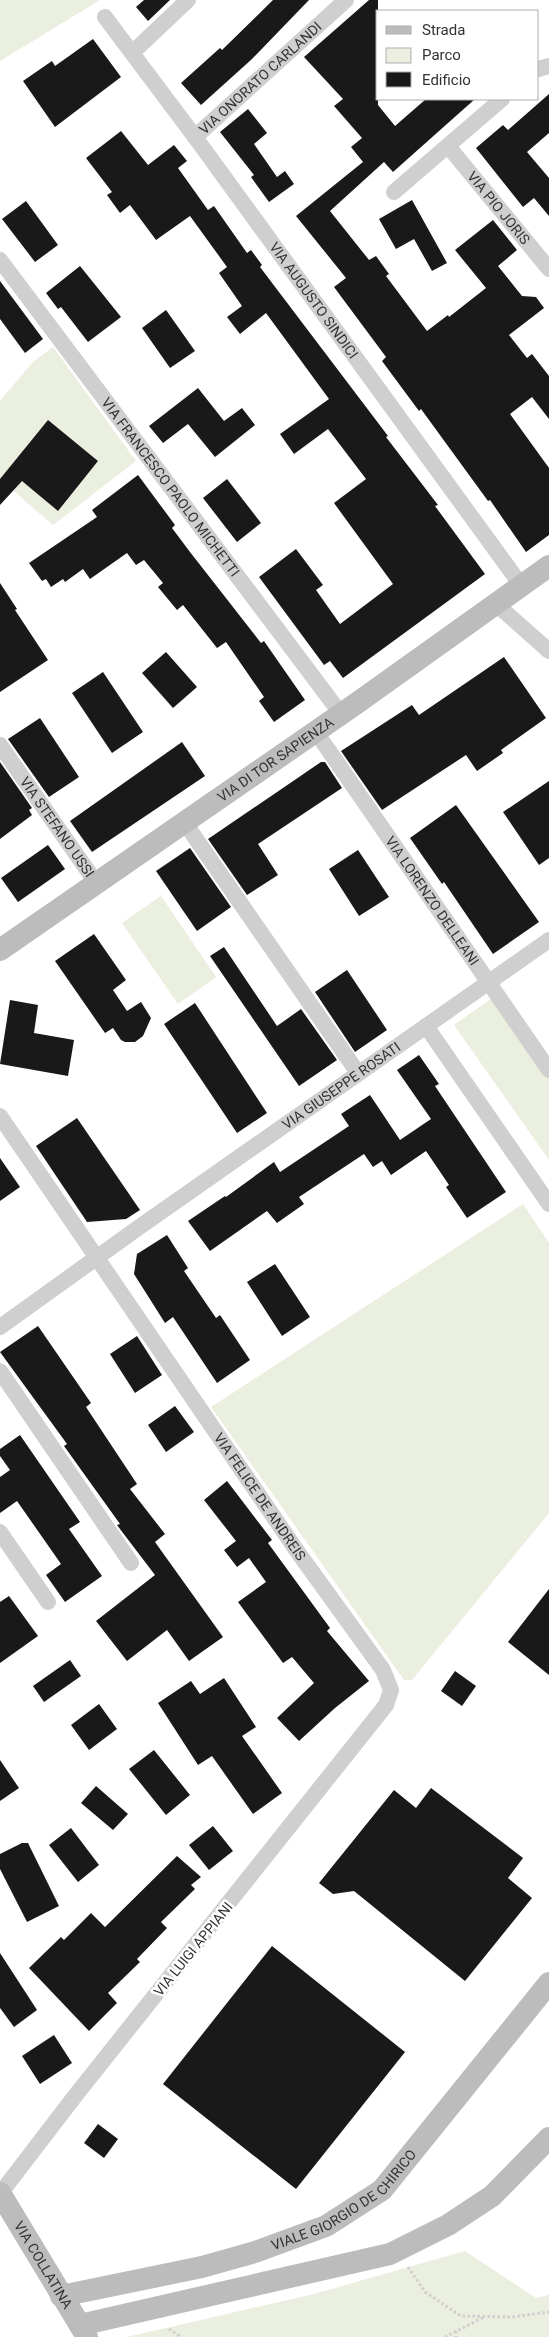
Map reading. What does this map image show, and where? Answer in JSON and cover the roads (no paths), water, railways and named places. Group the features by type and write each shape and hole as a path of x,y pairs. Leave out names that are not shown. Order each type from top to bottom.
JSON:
{"street":[{"path":"132,53 188,0"},
{"name":"VIA ONORATO CARLANDI","path":"195,137 346,0"},
{"name":"VIA AUGUSTO SINDICI","path":"105,17 195,137 521,585"},
{"path":"394,192 501,100"},
{"name":"VIA PIO JORIS","path":"448,146 549,269"},
{"name":"VIA FRANCESCO PAOLO MICHETTI","path":"0,260 341,714"},
{"name":"VIA DI TOR SAPIENZA","path":"0,950 316,732 549,566"},
{"path":"496,604 549,651"},
{"name":"VIA LORENZO DELLEANI","path":"316,732 549,1070"},
{"name":"VIA STEFANO USSI","path":"0,745 97,884"},
{"path":"185,823 358,1073"},
{"name":"VIA GIUSEPPE ROSATI","path":"0,1327 132,1232 549,940"},
{"path":"426,1026 549,1204"},
{"name":"VIA FELICE DE ANDREIS","path":"0,1116 292,1543 383,1670 391,1690 386,1705"},
{"path":"0,1371 131,1563"},
{"path":"0,1532 48,1602"},
{"name":"VIA LUIGI APPIANI","path":"0,2194 75,2096 386,1705"},
{"name":"VIALE GIORGIO DE CHIRICO","path":"61,2296 202,2267 255,2252 326,2226 382,2190 549,1983"},
{"path":"84,2331 390,2254 448,2225 492,2196 549,2138"},
{"name":"VIA COLLATINA","path":"0,2194 84,2331"}]}
